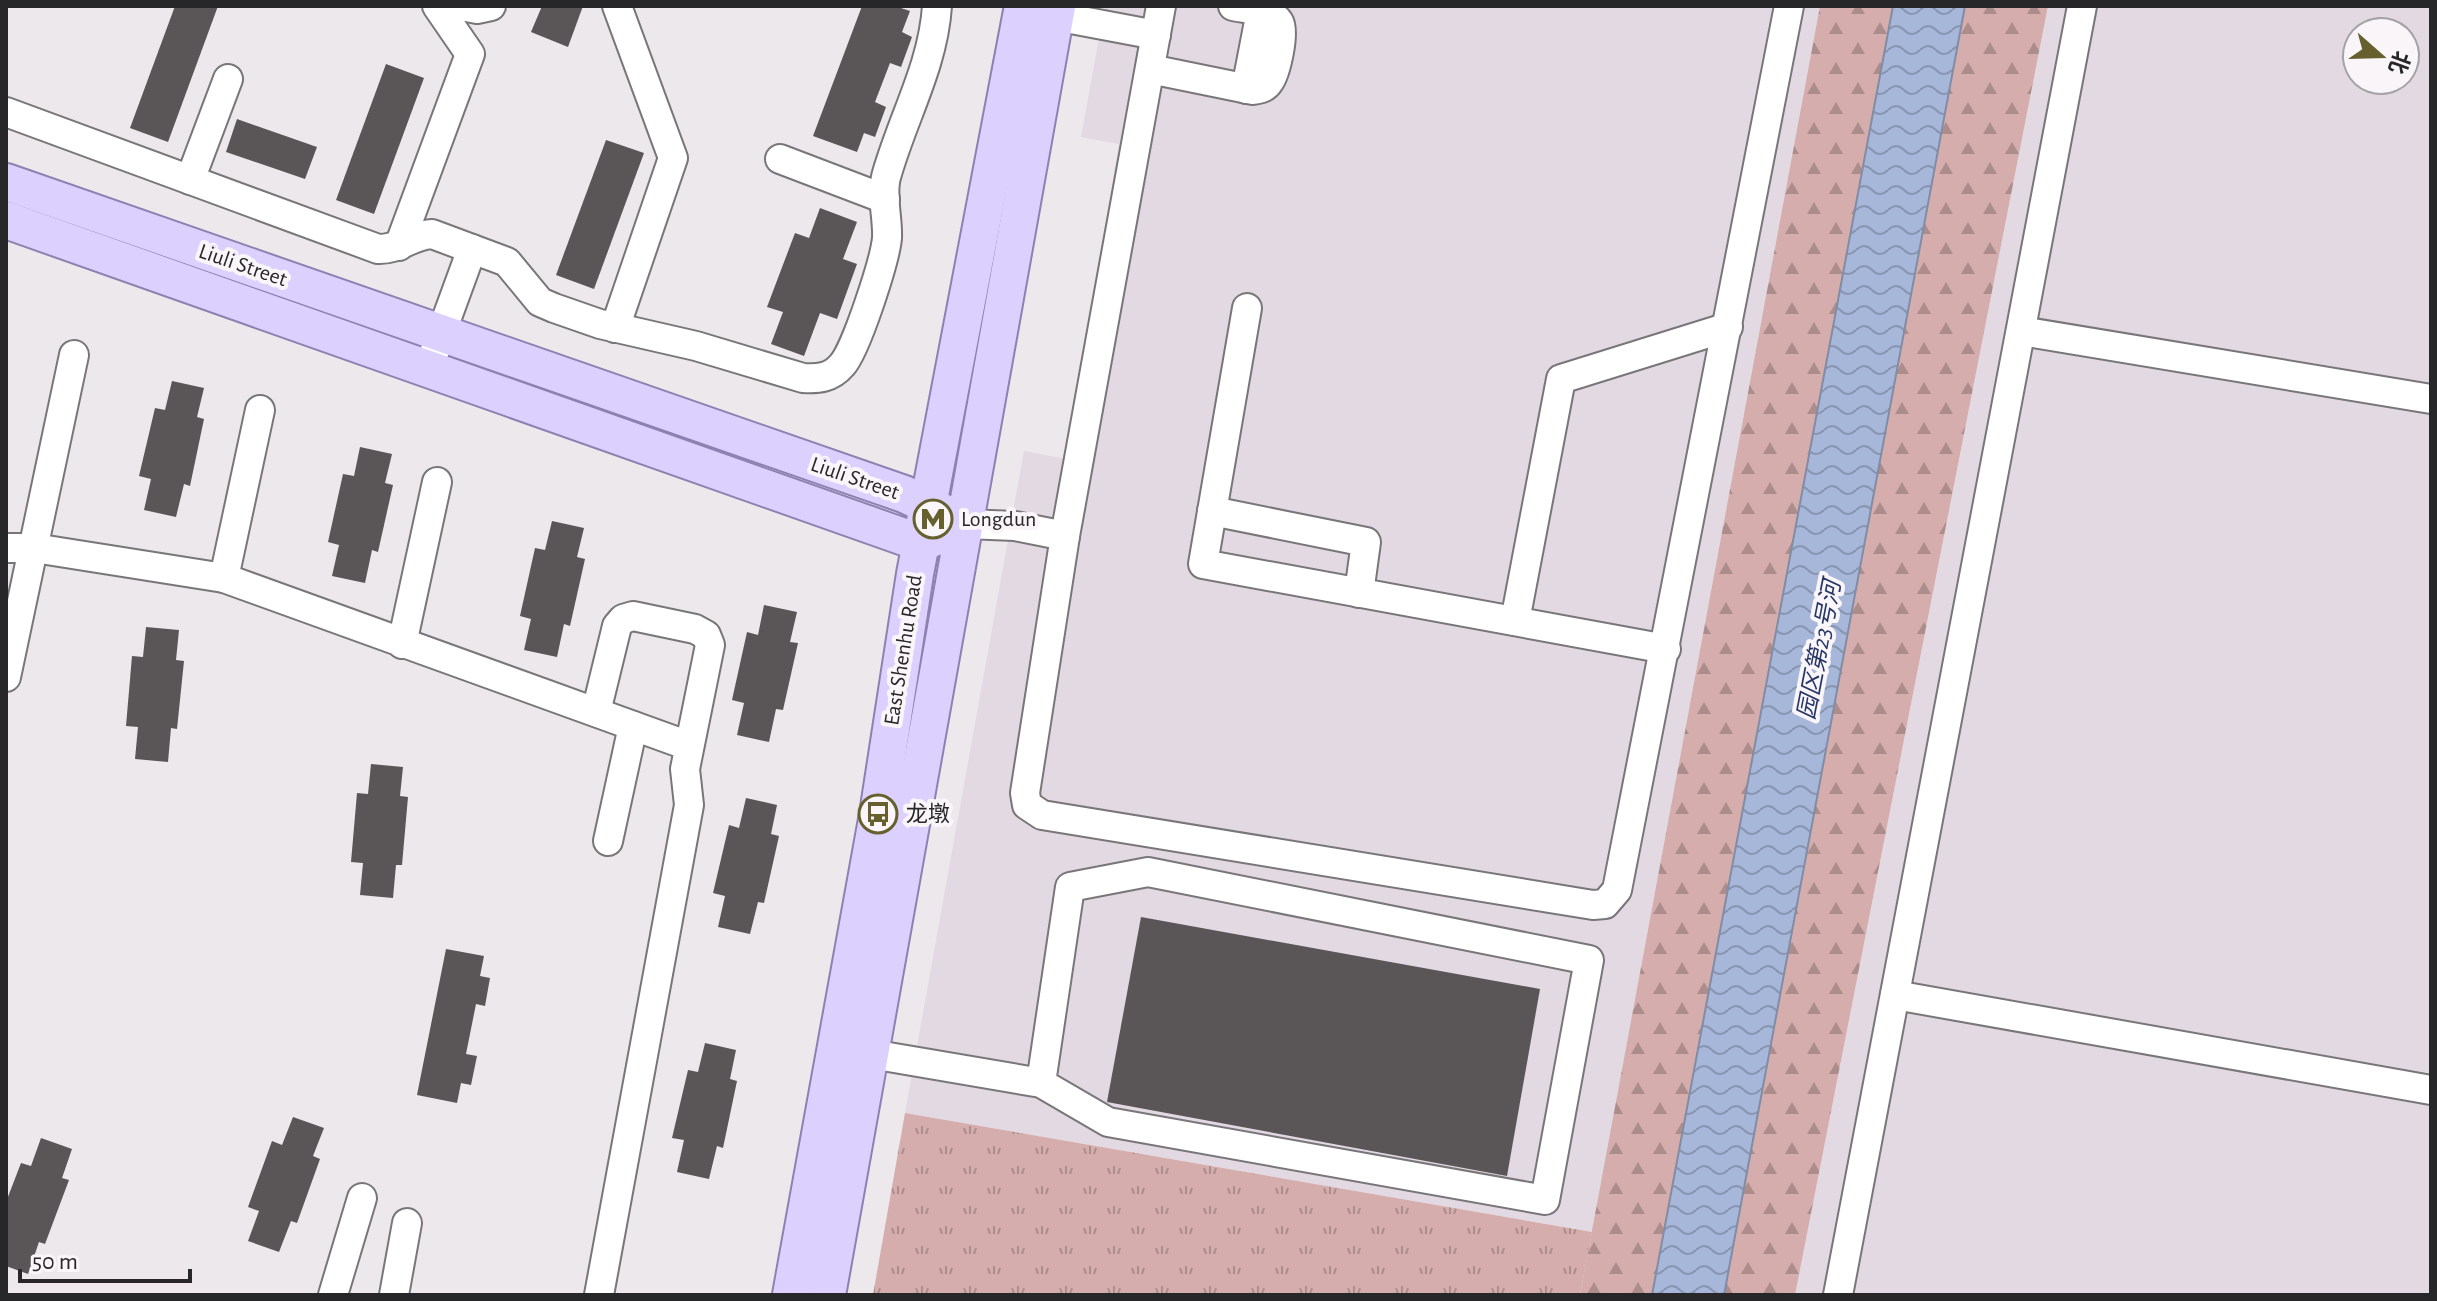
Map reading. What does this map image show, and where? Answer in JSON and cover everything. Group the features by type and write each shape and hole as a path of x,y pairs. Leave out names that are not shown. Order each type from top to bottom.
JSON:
{"main road":[{"name":"East Shenhu Road","path":"791,1295 878,814 928,503 1039,10"},
{"name":"East Shenhu Road","path":"827,1295 966,524 1039,10"},
{"name":"Liuli Street","path":"6,182 928,503 966,524"},
{"name":"Liuli Street","path":"6,220 921,543"},
{"path":"921,543 966,524"}],"street":[{"path":"399,246 470,54 437,6"},
{"path":"461,6 477,9 491,6"},
{"path":"615,328 673,158 617,6"},
{"path":"6,112 378,249 399,246 421,234 432,234 507,262 540,302 615,328 696,346 803,378 830,375 848,355 887,240 885,199 889,166 919,91 937,6"},
{"path":"1161,6 1065,536 1025,793 1027,805 1042,815 1605,904 1617,890 1789,6"},
{"path":"1150,69 1246,89 1263,88 1271,80 1282,29 1278,20 1261,9 1233,6"},
{"path":"1838,1295 2082,6"},
{"path":"1039,10 1156,35"},
{"path":"190,180 228,79"},
{"path":"780,159 885,199"},
{"path":"428,369 472,249"},
{"path":"1247,308 1203,564 1666,649"},
{"path":"1515,621 1561,379 1728,327"},
{"path":"2021,331 2431,399"},
{"path":"6,677 74,355"},
{"path":"224,578 260,410"},
{"path":"402,644 437,482"},
{"path":"1212,511 1366,542 1359,593"},
{"path":"966,524 1015,526 1065,536"},
{"path":"6,548 34,548 224,578 689,746"},
{"path":"596,712 617,626 623,619 633,616 695,629 706,635 710,645 685,769 689,805 599,1295"},
{"path":"608,841 633,726"},
{"path":"871,1054 1041,1083 1108,1122 1545,1200 1589,960 1148,872 1070,887 1041,1083"},
{"path":"1895,995 2431,1090"},
{"path":"333,1295 362,1198"},
{"path":"394,1295 407,1223"}],"shaded area":[{"path":"1105,6 1820,6 1592,1232 905,1113 1024,451 1066,459 1119,144 1081,137"},
{"path":"2048,6 2431,6 2431,1295 1795,1295"}],"green space":[{"path":"1820,6 1893,6 1652,1295 1580,1295"},
{"path":"1965,6 2048,6 1795,1295 1724,1295"},
{"path":"905,1113 1592,1232 1580,1295 873,1295"}],"water":[{"name":"园区第23号河","path":"1893,6 1965,6 1724,1295 1652,1295"}],"building":[{"path":"175,6 218,6 168,142 130,128"},
{"path":"542,6 583,6 568,47 531,32"},
{"path":"862,6 895,6 910,11 902,32 912,37 901,67 890,63 875,102 886,107 875,137 864,133 857,152 813,136"},
{"path":"386,64 424,78 374,214 336,200"},
{"path":"237,119 317,147 305,179 226,152"},
{"path":"606,140 644,153 594,289 556,275"},
{"path":"820,208 857,222 843,259 857,264 837,319 820,313 804,356 771,344 783,312 767,307 795,233 809,238"},
{"path":"172,381 204,388 197,417 204,419 190,486 184,484 176,517 144,510 151,479 139,476 155,408 165,410"},
{"path":"360,447 392,454 385,483 393,485 378,552 372,550 365,583 332,576 339,545 328,542 343,474 354,476"},
{"path":"552,521 584,528 577,557 585,559 570,626 564,624 557,657 524,650 531,619 520,616 535,548 545,550"},
{"path":"764,605 797,612 790,642 798,643 783,710 776,709 769,742 737,735 744,703 732,700 747,632 758,635"},
{"path":"146,627 179,630 176,660 184,661 177,729 171,728 168,762 135,759 138,727 126,726 132,656 143,657"},
{"path":"371,764 403,767 400,796 408,797 402,865 396,865 393,898 360,895 363,863 351,862 357,793 368,794"},
{"path":"746,798 777,805 771,834 779,836 764,903 758,902 750,934 718,927 725,896 713,893 729,825 739,828"},
{"path":"1141,917 1540,989 1507,1176 1107,1102"},
{"path":"446,949 484,956 480,976 490,978 485,1006 476,1004 466,1054 477,1056 471,1085 461,1083 457,1103 417,1095"},
{"path":"705,1043 736,1050 730,1079 737,1081 723,1148 717,1146 709,1179 677,1172 684,1140 672,1138 688,1070 698,1072"},
{"path":"293,1117 324,1128 313,1156 320,1159 297,1223 291,1221 279,1252 248,1241 259,1211 248,1207 272,1141 282,1145"},
{"path":"41,1138 72,1149 62,1178 69,1180 45,1244 39,1242 28,1274 6,1266 6,1202 21,1163 31,1166"}],"place":[{"name":"Longdun","path":"933,519"},
{"name":"龙墩","path":"878,814"}]}
